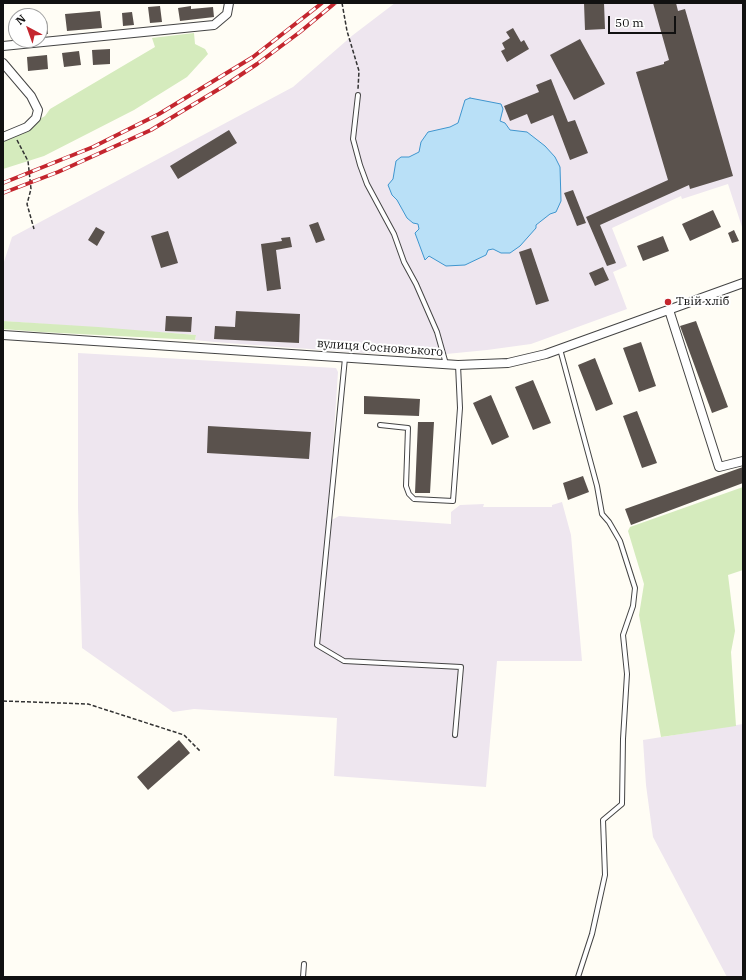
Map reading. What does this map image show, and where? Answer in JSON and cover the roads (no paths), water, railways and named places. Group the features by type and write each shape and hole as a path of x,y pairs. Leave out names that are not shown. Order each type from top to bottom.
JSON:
{"street":[{"path":"3,46 214,26 227,14 229,3"},
{"path":"3,63 31,96 38,110 36,118 30,125 3,137"},
{"name":"вулиця Сосновського","path":"3,335 204,347 446,365 508,363 560,350 743,283"},
{"path":"669,310 719,467 743,461"}],"lane":[{"path":"358,95 353,139 360,165 367,184 394,234 404,262 416,284 437,332 446,365"},
{"path":"560,350 597,486 602,514 610,522 620,541 635,588 633,606 623,635 627,674 623,739 622,804 604,820 605,875 592,934 578,977"},
{"path":"345,358 317,645 344,661 461,667 455,735"},
{"path":"380,425 408,428 406,486 409,494 414,499 453,501 460,408 458,365"},
{"path":"303,977 304,964"}],"water":[{"path":"470,98 501,104 503,109 500,121 505,123 510,130 527,132 545,146 555,157 560,167 561,201 556,212 550,214 536,225 536,228 520,246 510,253 501,253 493,249 488,250 486,255 465,265 446,266 429,256 425,260 415,233 419,229 418,224 413,223 407,218 397,200 392,195 388,185 393,179 396,161 401,157 409,157 419,152 421,142 428,132 450,127 458,123 465,100"}],"railway":[{"path":"3,183 93,147 159,114 253,57 322,3"},
{"path":"3,193 58,172 151,130 224,86 257,64 300,32 335,3"}],"place":[{"name":"Твій хліб","path":"668,302"}]}
